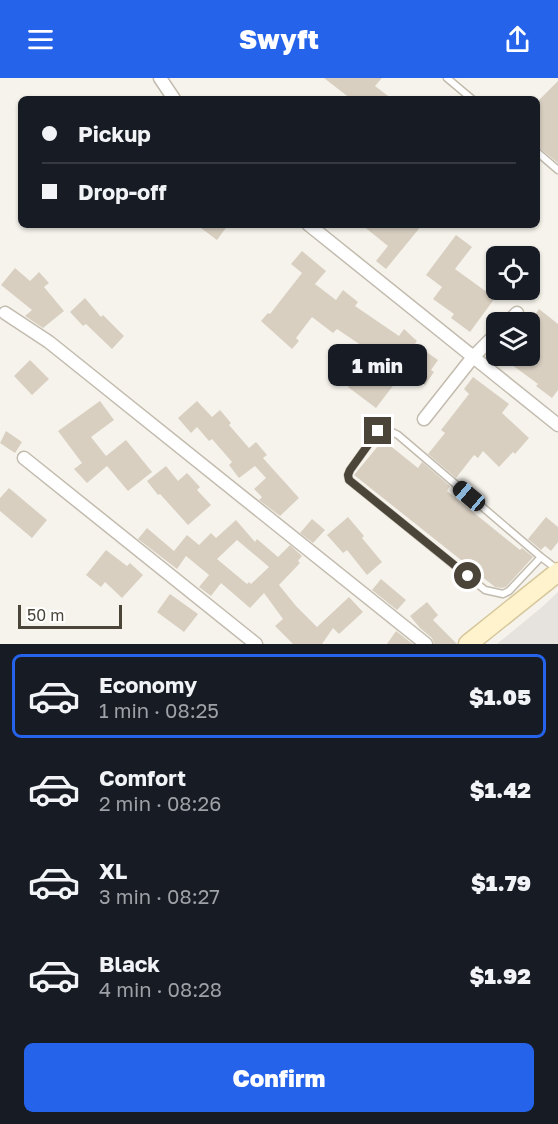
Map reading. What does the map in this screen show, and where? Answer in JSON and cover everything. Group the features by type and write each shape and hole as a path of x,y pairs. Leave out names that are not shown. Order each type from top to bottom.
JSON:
{"main road":[{"path":"468,644 558,571"}],"street":[{"path":"160,78 172,96"},
{"path":"313,228 558,425"},
{"path":"5,313 49,342 426,644"},
{"path":"424,419 486,343"},
{"path":"24,458 256,644"}],"lane":[{"path":"447,78 468,96"},
{"path":"540,155 558,170"},
{"path":"541,557 509,591 503,594 485,590 349,480 350,470 378,431 388,430 398,435 558,571"}],"shaded area":[{"path":"558,592 558,644 497,644 542,607"}],"building":[{"path":"324,78 382,78 375,86 388,96 347,96"},
{"path":"558,81 558,163 540,148 540,99"},
{"path":"201,228 226,228 217,240"},
{"path":"366,228 420,228 386,269 376,261 388,246"},
{"path":"456,235 472,247 455,269 486,291 486,300 494,300 470,332 451,318 454,314 433,299 442,287 426,275"},
{"path":"302,251 326,271 315,284 336,300 343,290 358,302 355,306 399,336 404,329 417,341 415,344 438,360 431,370 434,372 425,385 405,370 376,408 348,387 355,378 364,385 380,362 378,361 380,358 337,329 333,333 312,317 296,338 299,341 292,349 261,321 268,313 270,314 302,273 291,264"},
{"path":"15,268 30,281 39,272 49,283 44,287 64,311 43,328 25,316 32,310 1,285"},
{"path":"85,298 101,317 103,315 124,336 112,349 86,324 83,326 70,312"},
{"path":"539,309 558,324 558,390 552,398 514,366 540,366 540,312 537,312"},
{"path":"30,360 49,379 32,395 14,376"},
{"path":"473,377 509,404 502,413 529,438 499,467 483,451 478,458 474,455 456,478 428,454 445,433 441,430 469,394 464,389"},
{"path":"100,401 114,420 91,437 106,456 126,440 152,472 128,491 107,466 87,483 74,469 82,463 58,431"},
{"path":"197,401 212,417 220,410 231,423 229,425 249,448 256,442 267,455 263,458 299,498 280,516 259,500 262,497 254,489 266,478 255,466 239,478 229,465 232,462 212,439 209,441 197,427 191,433 178,418"},
{"path":"6,431 22,442 15,453 0,443"},
{"path":"383,440 418,468 422,462 450,486 447,491 520,550 522,548 533,557 506,587 495,587 354,475"},
{"path":"166,466 178,481 187,473 200,487 197,490 211,505 188,525 147,481"},
{"path":"9,488 47,520 32,538 0,511 0,498"},
{"path":"348,517 382,562 367,575 347,550 343,553 327,535"},
{"path":"546,517 558,527 558,542 551,551 545,546 541,550 528,539"},
{"path":"312,519 325,530 313,543 300,533"},
{"path":"236,520 255,542 257,539 278,557 290,545 302,556 298,561 300,563 279,585 317,627 349,597 363,612 339,634 333,628 322,644 293,644 275,626 283,619 264,593 250,608 221,583 211,596 199,587 209,575 186,556 177,569 138,539 147,528 174,551 187,535 199,545 211,533 216,538","holes":["237,540 269,567 251,584 249,582 247,584 217,559"]},
{"path":"106,550 127,566 130,563 143,575 122,598 105,582 101,587 86,575"},
{"path":"381,579 406,600 397,610 372,590"},
{"path":"170,594 198,614 184,632 157,612"},
{"path":"427,602 438,615 433,620 457,644 434,644 432,638 410,616"},
{"path":"396,631 410,642 413,644 387,644"}],"route":[{"path":"378,431 350,470 349,480 468,576"}]}
